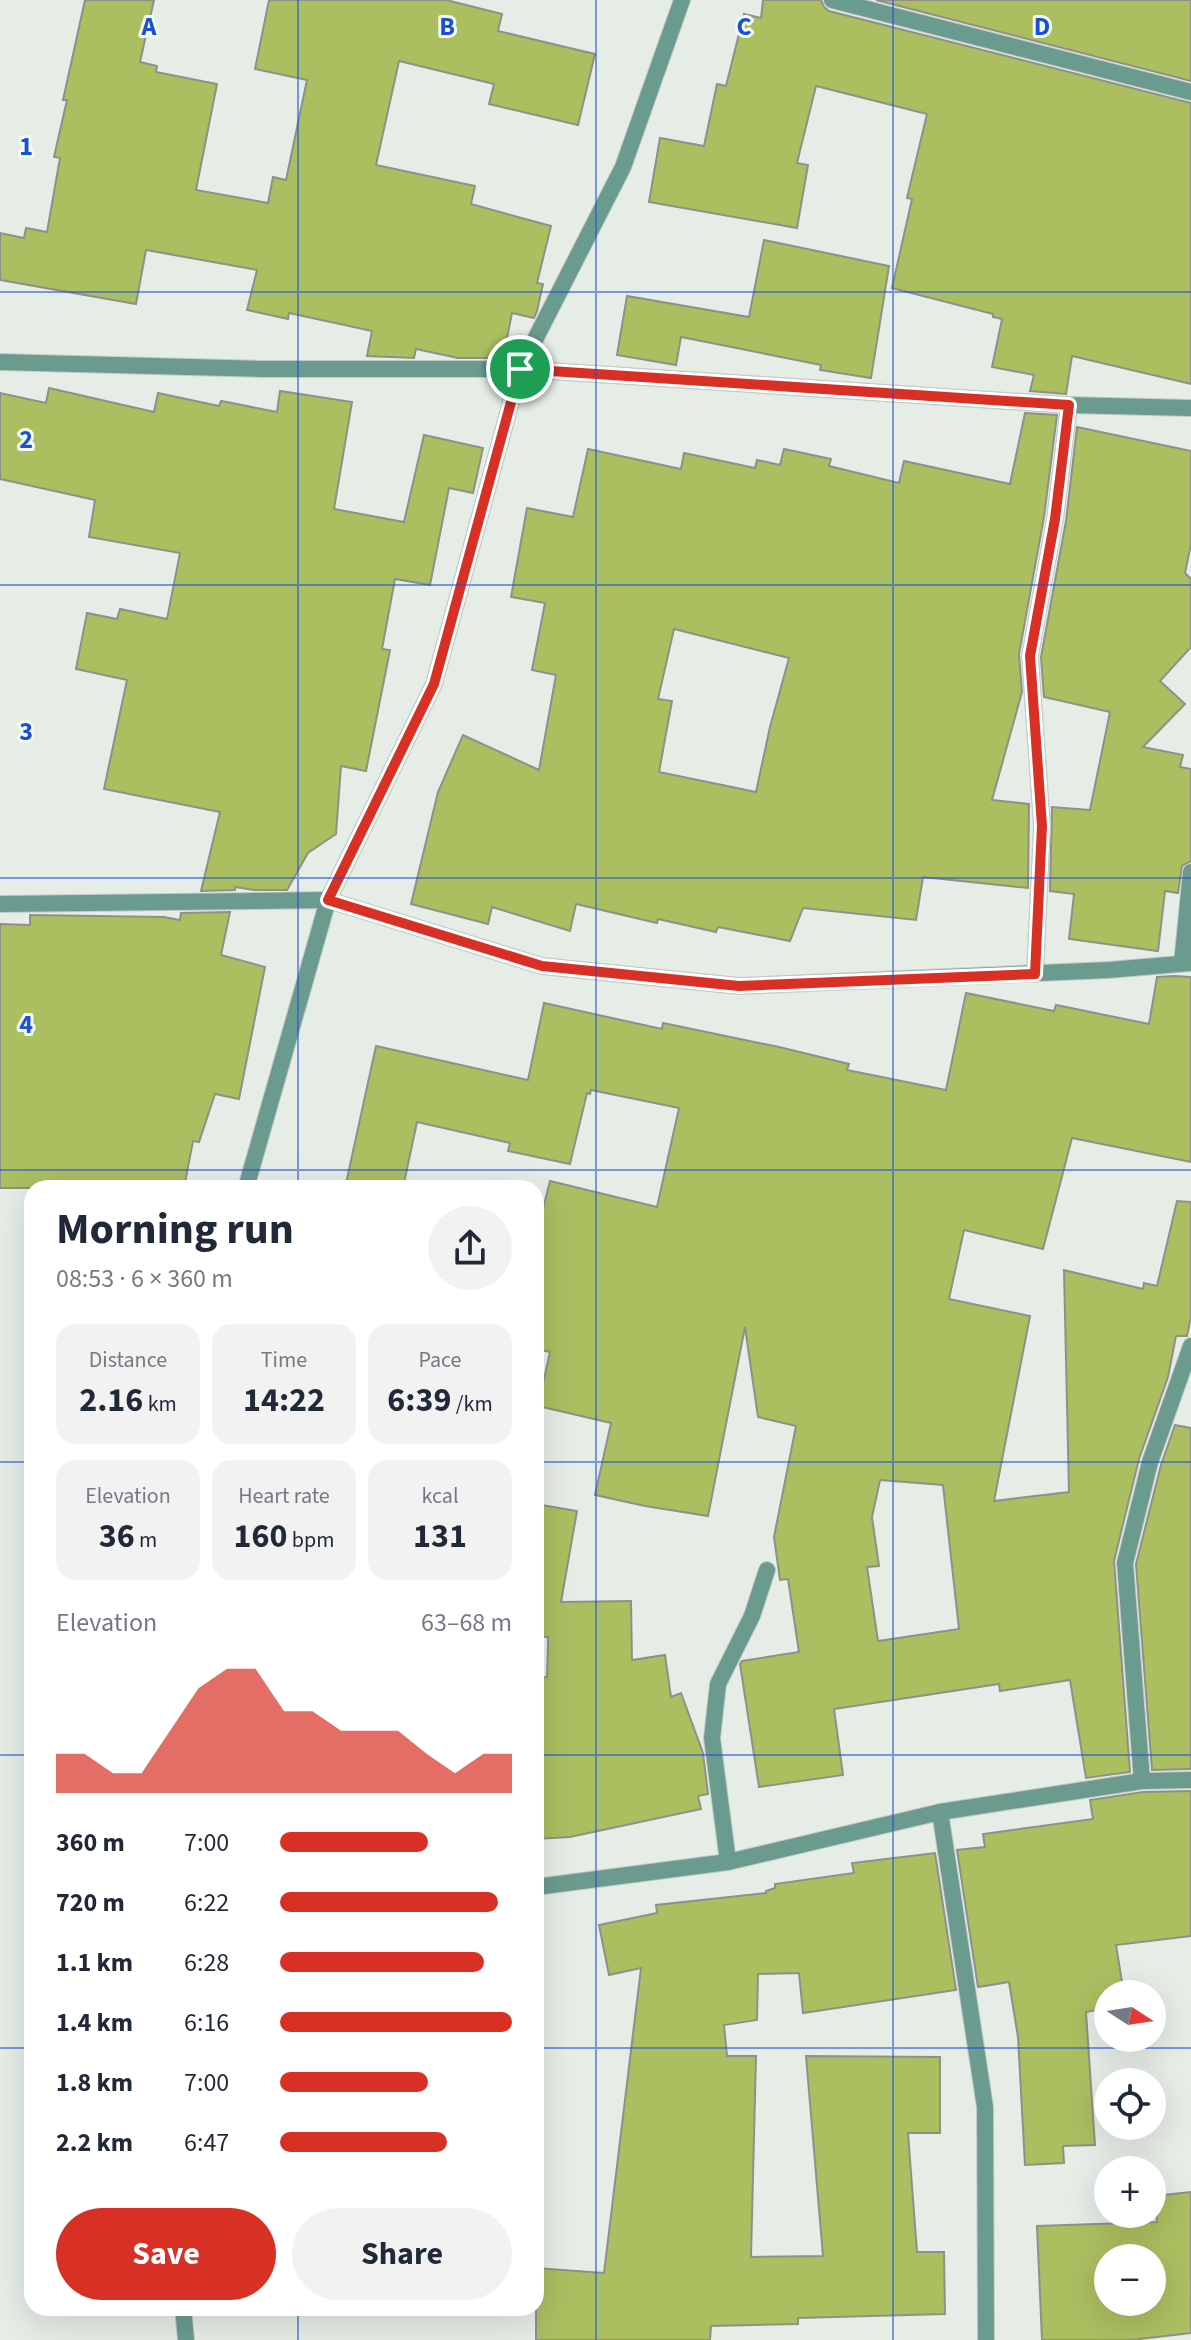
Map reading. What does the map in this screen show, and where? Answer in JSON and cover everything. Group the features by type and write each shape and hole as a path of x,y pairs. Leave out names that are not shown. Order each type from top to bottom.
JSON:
{"street":[{"path":"248,1180 328,900 434,684 520,369 623,167 682,0"},
{"path":"832,0 1191,92"},
{"path":"0,362 263,369 520,369 1069,405 1191,408"},
{"path":"1035,974 1042,826 1030,656 1055,519 1069,405"},
{"path":"0,904 328,900 542,966 739,986 1035,974 1186,963 1191,872"},
{"path":"1142,1781 1125,1563 1150,1462 1191,1346"},
{"path":"728,1862 712,1738 718,1684 752,1616 767,1570"},
{"path":"544,1886 728,1862 940,1812 1142,1781 1191,1780"},
{"path":"940,1812 985,2107 986,2340"},
{"path":"184,2316 186,2340"}],"building":[{"path":"85,0 154,0 140,62 157,66 156,72 217,84 196,190 268,203 273,177 286,180 307,80 255,69 269,0 446,0 502,14 498,31 595,54 578,125 489,104 494,84 399,61 376,165 475,186 471,204 551,226 537,283 543,284 537,311 534,318 512,313 503,358 458,358 416,349 414,358 367,356 372,331 289,313 288,319 247,310 257,270 146,250 136,304 0,280 0,233 24,238 26,228 47,232 60,158 54,157 67,100 63,100"},
{"path":"763,0 821,0 829,11 1191,103 1191,384 1072,356 1066,394 1030,391 1034,375 992,367 1002,319 892,288 912,199 907,198 927,114 816,86 797,163 808,165 797,228 649,202 660,138 704,146 717,84 726,86 744,14 761,18"},
{"path":"876,0 1191,0 1191,81"},
{"path":"764,240 889,266 871,378 820,370 821,365 681,337 676,365 617,355 627,296 749,317"},
{"path":"49,388 154,412 158,393 219,406 221,401 277,412 280,391 352,402 334,509 404,522 424,435 483,448 473,493 449,488 430,585 395,579 382,649 390,650 366,771 341,766 336,834 308,853 287,890 235,887 235,890 201,891 220,812 104,789 127,680 76,669 87,613 117,619 120,609 167,619 180,553 89,537 95,500 0,479 0,393 46,403"},
{"path":"1025,413 1057,415 1044,517 1019,654 1022,692 992,800 1029,804 1028,888 923,877 916,920 803,908 790,941 718,927 716,932 658,919 657,923 576,904 570,931 492,907 488,924 411,904 438,792 463,735 539,770 556,675 532,670 545,603 511,597 527,508 573,517 588,449 681,469 684,453 755,468 757,460 780,465 784,449 831,459 829,466 899,483 904,461 1010,484","holes":["674,629 789,658 756,792 659,772 672,701 658,699"]},
{"path":"1077,427 1191,451 1191,544 1185,573 1191,579 1191,647 1160,681 1185,704 1143,747 1183,755 1180,767 1191,769 1191,861 1182,866 1178,893 1165,891 1158,951 1069,939 1074,894 1050,891 1052,807 1090,810 1110,712 1044,697 1041,657 1066,521"},
{"path":"230,912 221,955 265,967 239,1099 215,1094 199,1142 193,1141 186,1180 24,1180 24,1188 0,1188 0,924 30,925 30,915 164,917 180,920 181,913"},
{"path":"1157,977 1191,977 1191,1162 1072,1138 1043,1249 964,1230 949,1299 1030,1316 994,1501 1069,1492 1064,1270 1143,1289 1144,1283 1157,1286 1177,1201 1191,1202 1191,1317 1187,1336 1176,1336 1168,1377 1139,1459 1114,1561 1130,1772 1086,1778 1070,1680 1000,1691 999,1684 834,1709 843,1775 759,1787 740,1664 742,1661 799,1652 788,1579 780,1580 774,1537 796,1426 758,1417 745,1327 708,1516 595,1495 611,1423 544,1407 544,1379 550,1352 544,1351 544,1205 550,1181 657,1207 679,1108 591,1090 590,1094 587,1093 570,1164 508,1151 510,1143 417,1122 405,1180 347,1180 376,1046 528,1080 544,1003 662,1029 663,1023 779,1047 849,1064 847,1070 946,1090 966,993 1054,1011 1056,1005 1149,1024","holes":["880,1480 943,1485 959,1629 878,1641 867,1567 879,1566 872,1517"]},
{"path":"1175,1425 1191,1428 1191,1769 1152,1770 1136,1564 1161,1465"},
{"path":"544,1505 577,1511 561,1602 631,1601 632,1660 665,1655 671,1697 681,1693 703,1753 708,1794 698,1796 701,1809 570,1837 544,1839 544,1677 547,1677 548,1637 544,1637"},
{"path":"1191,1791 1191,1936 1116,1945 1122,1980 1094,1980 1094,2011 1086,2012 1095,2145 1063,2146 1064,2163 1025,2165 1018,2037 1009,1982 978,1987 957,1850 985,1847 983,1834 1093,1819 1090,1800 1143,1792"},
{"path":"935,1853 956,1990 803,2013 799,1973 758,1974 757,2020 724,2025 727,2056 756,2056 751,2257 823,2256 806,2056 940,2057 940,2133 908,2133 917,2252 944,2252 945,2314 798,2318 798,2324 711,2326 710,2340 536,2340 536,2316 544,2316 544,2269 604,2273 641,1968 609,1975 599,1925 657,1913 656,1905 766,1893 775,1888 775,1884 854,1873 852,1863"},
{"path":"1191,2192 1191,2333 1131,2340 1042,2340 1037,2226 1094,2224 1094,2228 1166,2228 1166,2195"}],"route":[{"path":"520,369 1069,405 1055,519 1030,656 1042,826 1035,974 739,986 542,966 328,900 434,684 520,369"}]}
